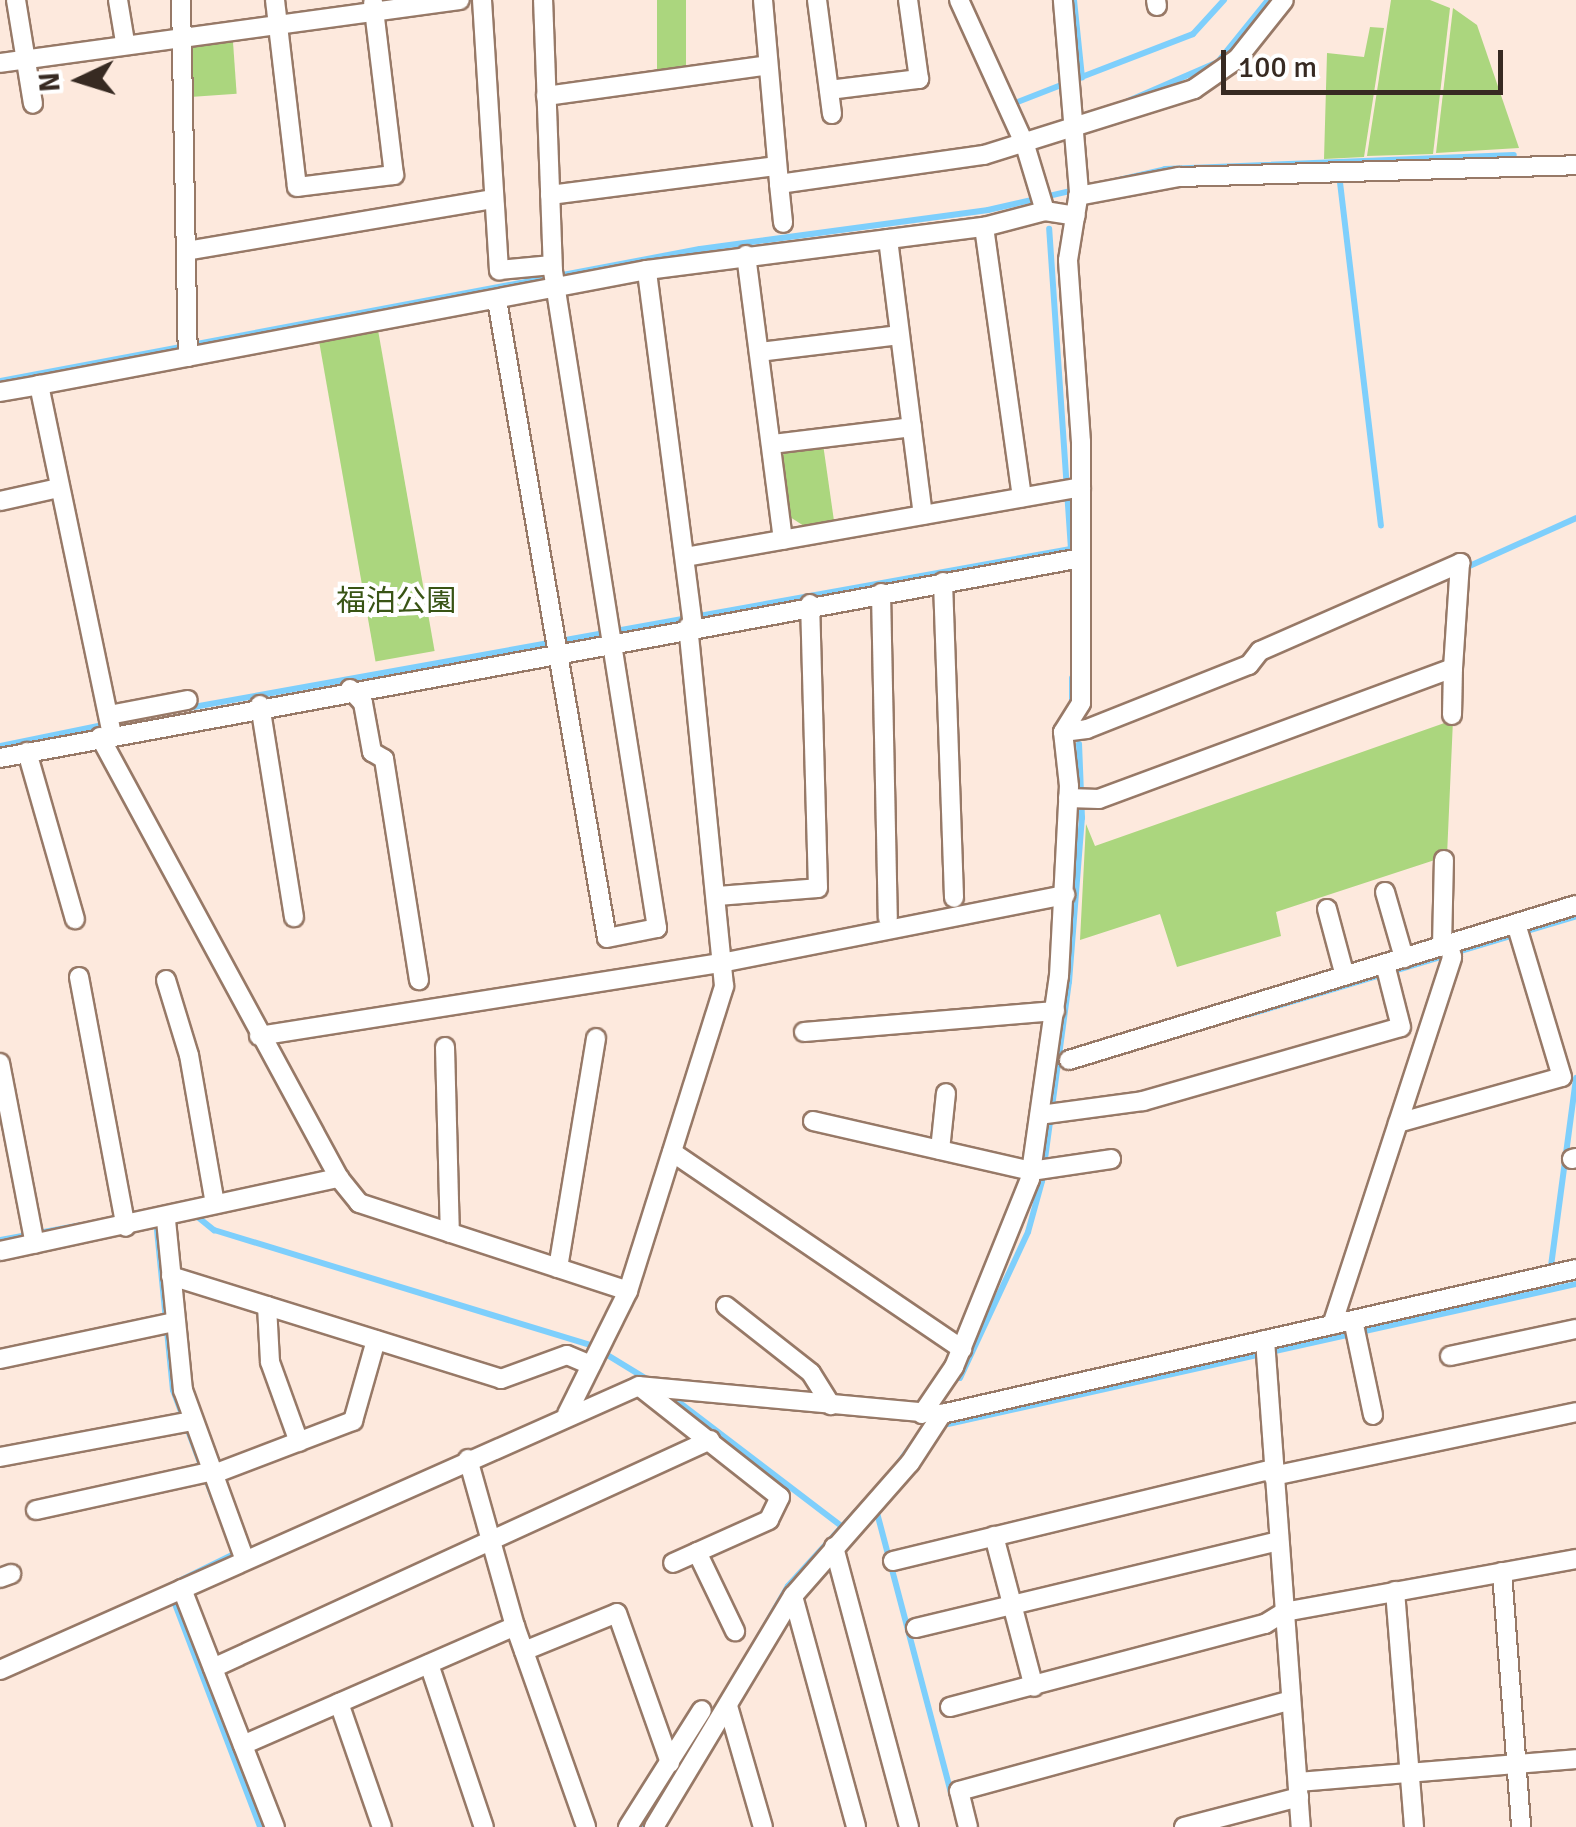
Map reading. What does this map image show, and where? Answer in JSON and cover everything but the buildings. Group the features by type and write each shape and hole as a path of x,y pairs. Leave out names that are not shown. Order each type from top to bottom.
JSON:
{"street":[{"path":"16,0 33,104"},
{"path":"118,0 125,42"},
{"path":"181,0 188,349"},
{"path":"275,0 297,187 394,175 374,6"},
{"path":"0,63 374,6 460,0"},
{"path":"482,0 499,270 554,276 647,270 984,226 1044,201 1179,176 1576,164"},
{"path":"497,300 607,938 657,928 606,634 554,276 544,0"},
{"path":"764,0 783,223"},
{"path":"817,0 832,114"},
{"path":"829,90 919,79 908,0"},
{"path":"960,0 1023,142 1044,201"},
{"path":"922,1414 962,1349 1039,1172 1048,1116 1071,798 1063,732 1081,702 1068,260 1078,196 1063,0"},
{"path":"550,195 778,175 1023,142 1074,129 1218,74 1284,0"},
{"path":"546,96 768,65"},
{"path":"186,251 494,199"},
{"path":"984,226 1022,497"},
{"path":"888,239 924,514"},
{"path":"746,255 783,540"},
{"path":"567,1414 628,1291 726,962 686,557 647,270"},
{"path":"0,392 188,349 497,300 554,276"},
{"path":"759,352 899,335"},
{"path":"39,385 108,726 260,1036 338,1178 360,1203 628,1291"},
{"path":"772,444 912,427"},
{"path":"0,501 58,488"},
{"path":"686,557 1073,488"},
{"path":"108,726 260,706 606,634 1074,559"},
{"path":"1063,732 1249,666 1260,651 1460,564 1452,715"},
{"path":"943,582 954,898"},
{"path":"880,593 888,918"},
{"path":"717,896 818,888 810,604"},
{"path":"1071,798 1094,799 1453,668"},
{"path":"350,689 364,703 372,752 384,759 420,980"},
{"path":"0,758 188,700"},
{"path":"260,706 294,917"},
{"path":"27,752 75,919"},
{"path":"1332,1325 1398,1123 1448,950 1444,860"},
{"path":"1385,892 1404,958"},
{"path":"260,1036 726,962 1065,896"},
{"path":"1069,1060 1345,976 1387,971 1404,958 1519,932 1576,905"},
{"path":"1326,908 1345,976"},
{"path":"1398,1123 1562,1078 1519,932"},
{"path":"1048,1116 1143,1100 1401,1027 1387,971"},
{"path":"78,977 125,1221"},
{"path":"166,980 188,1055 215,1204"},
{"path":"804,1032 1054,1012"},
{"path":"558,1268 596,1038"},
{"path":"445,1047 450,1232"},
{"path":"0,1063 34,1238"},
{"path":"940,1150 946,1093"},
{"path":"813,1121 1039,1172 1111,1159"},
{"path":"672,1152 962,1349"},
{"path":"0,1250 34,1238 125,1221 166,1220 215,1204 338,1178"},
{"path":"166,1220 171,1276 168,1324 187,1422 245,1560"},
{"path":"0,1670 567,1414 639,1386 942,1414 1265,1347 1332,1325 1355,1329 1576,1269"},
{"path":"171,1276 501,1379 567,1356 596,1354"},
{"path":"267,1306 270,1362 298,1442"},
{"path":"726,1306 811,1373 832,1405"},
{"path":"0,1360 168,1324"},
{"path":"1355,1329 1373,1415"},
{"path":"1450,1356 1576,1329"},
{"path":"36,1510 208,1473 353,1421 376,1340"},
{"path":"1265,1347 1301,1827"},
{"path":"639,1386 780,1496 769,1520 673,1563"},
{"path":"892,1560 1273,1472 1576,1412"},
{"path":"628,1827 658,1802 728,1706 793,1596 874,1502 942,1414"},
{"path":"0,1457 187,1422"},
{"path":"213,1668 710,1440"},
{"path":"468,1459 515,1626 586,1827"},
{"path":"994,1536 1034,1687"},
{"path":"916,1628 1278,1541"},
{"path":"834,1547 909,1827"},
{"path":"697,1552 735,1631"},
{"path":"950,1707 1266,1624 1284,1612 1576,1558"},
{"path":"1502,1572 1521,1827"},
{"path":"182,1590 275,1827"},
{"path":"1395,1591 1414,1827"},
{"path":"793,1596 856,1827"},
{"path":"524,1651 617,1612 670,1763"},
{"path":"244,1745 515,1626"},
{"path":"429,1664 484,1827"},
{"path":"968,1827 959,1791 1291,1700"},
{"path":"339,1703 382,1827"},
{"path":"728,1706 764,1827"},
{"path":"654,1827 670,1763 702,1710"},
{"path":"1184,1827 1298,1790 1410,1774 1576,1759"},
{"path":"658,1802 671,1827"}],"green space":[{"path":"657,0 686,0 686,72 657,72"},
{"path":"1391,0 1430,0 1450,8 1433,154 1367,156"},
{"path":"1453,8 1477,25 1519,148 1436,153"},
{"path":"1370,27 1384,28 1364,157 1324,159 1327,53 1364,57"},
{"path":"233,42 237,94 194,97 190,45"},
{"name":"福泊公園","path":"378,330 435,651 376,661 319,340"},
{"path":"823,444 834,521 804,526 790,517 783,455 786,448"},
{"path":"1453,720 1447,856 1276,912 1281,936 1177,967 1160,914 1080,940 1086,824 1095,846"}],"waterway":[{"path":"1074,0 1082,78"},
{"path":"1079,78 1193,34 1224,0"},
{"path":"1128,101 1218,62 1268,0"},
{"path":"1010,105 1061,85"},
{"path":"0,381 700,249 988,210 1165,169 1514,155"},
{"path":"1339,174 1381,525"},
{"path":"188,708 1071,549 1049,229"},
{"path":"1465,568 1576,518"},
{"path":"1072,678 1072,702"},
{"path":"0,746 107,724"},
{"path":"960,1378 1028,1232 1042,1181 1069,982 1082,818 1079,744"},
{"path":"1247,1015 1576,916"},
{"path":"1551,1266 1576,1078"},
{"path":"194,1214 214,1230 591,1345 645,1378"},
{"path":"0,1240 82,1225"},
{"path":"157,1230 173,1390 215,1503"},
{"path":"948,1424 1576,1284"},
{"path":"672,1397 840,1525"},
{"path":"892,1472 911,1446"},
{"path":"758,1638 788,1586 880,1485"},
{"path":"876,1509 952,1797"},
{"path":"169,1586 234,1554 232,1548"},
{"path":"175,1604 260,1827"},
{"path":"642,1827 676,1773"}]}
